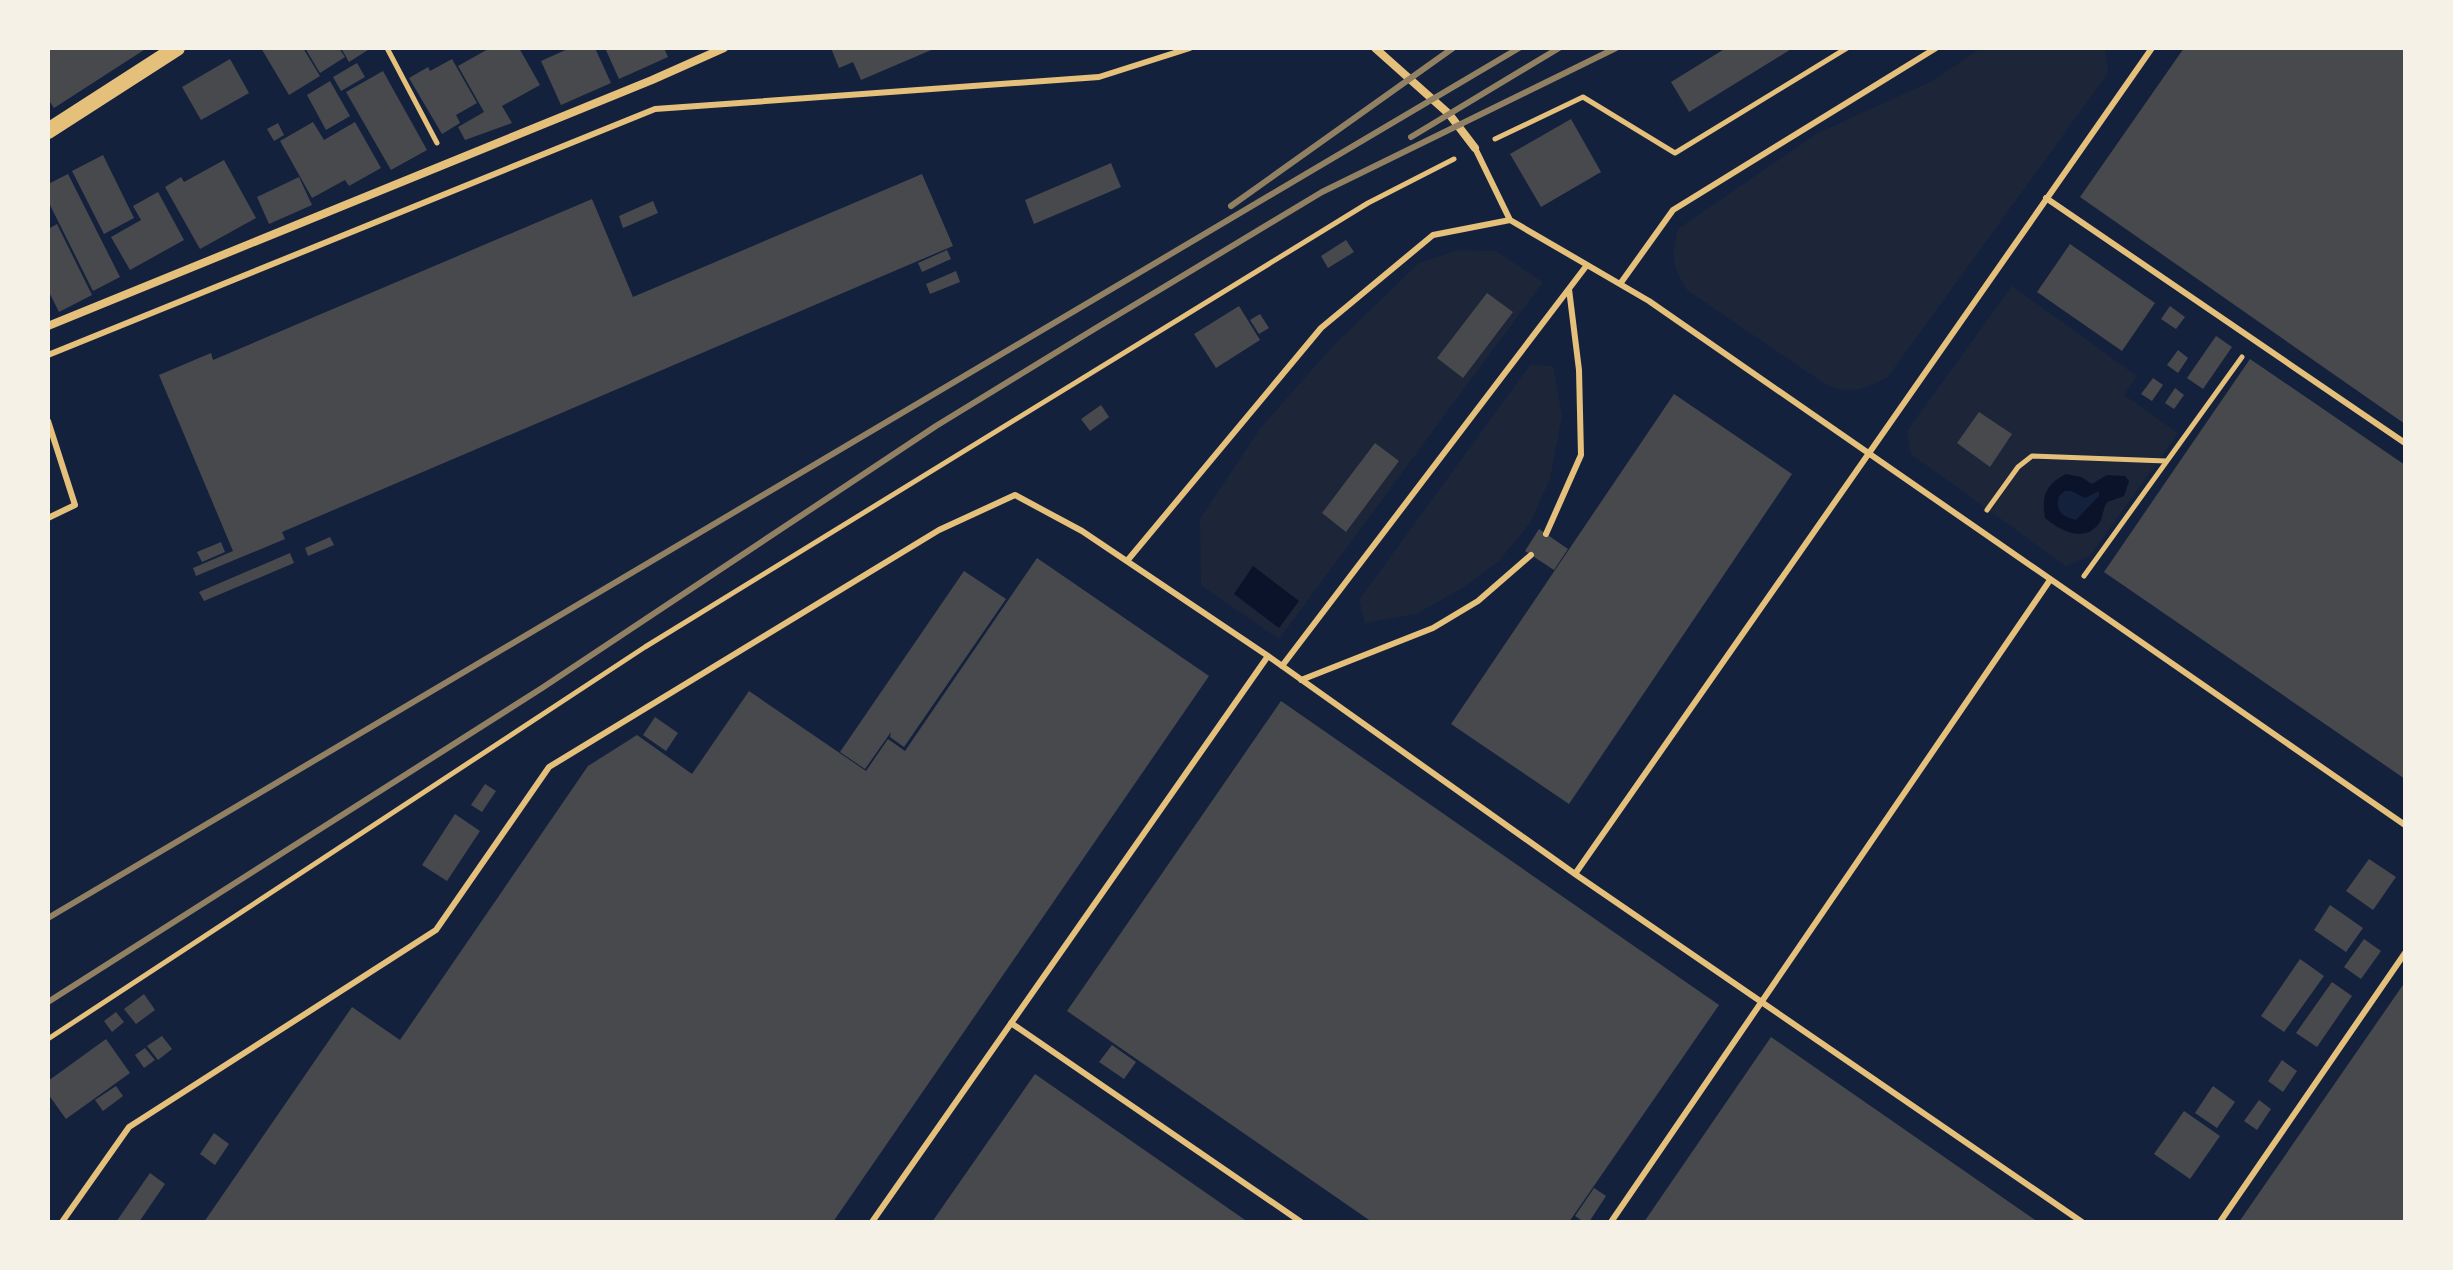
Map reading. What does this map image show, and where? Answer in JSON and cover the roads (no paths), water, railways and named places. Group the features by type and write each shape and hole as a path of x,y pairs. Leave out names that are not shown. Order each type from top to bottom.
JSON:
{"main road":[{"path":"48,131 177,48"}],"street":[{"path":"48,326 724,48"},
{"path":"1375,48 1449,114 1475,148"}],"lane":[{"path":"48,355 655,109 1099,77 1190,48"},
{"path":"1620,284 1673,210 1936,48"},
{"path":"1575,874 2152,48"},
{"path":"1475,148 1510,220 1649,301 2405,825"},
{"path":"2046,198 2405,443"},
{"path":"1127,561 1321,328 1433,235 1510,220"},
{"path":"1282,666 1587,265"},
{"path":"1546,534 1581,455 1579,370 1569,289"},
{"path":"48,421 75,505 48,518"},
{"path":"62,1222 129,1127 436,930 549,767 939,530 1015,495 1082,531 1268,656 1575,874 2082,1222"},
{"path":"1301,680 1433,628 1478,601 1531,555"},
{"path":"1611,1222 2050,580"},
{"path":"872,1222 1268,656"},
{"path":"2220,1222 2405,953"},
{"path":"1011,1023 1301,1222"}],"railway":[{"path":"1231,206 1453,48"},
{"path":"48,918 1519,48"},
{"path":"1411,137 1559,48"},
{"path":"48,1002 542,688 936,426 1096,328 1322,192 1616,48"}]}
